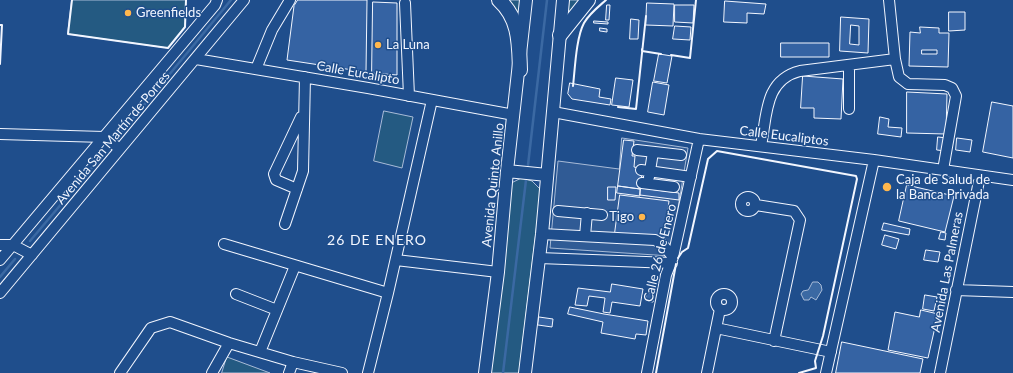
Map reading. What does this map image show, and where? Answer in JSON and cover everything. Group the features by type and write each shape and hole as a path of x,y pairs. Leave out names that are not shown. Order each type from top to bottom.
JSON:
{"highway":[{"path":"498,0 508,10 518,34 520,70"},
{"path":"560,35 588,0"}],"main road":[{"name":"Avenida Quinto Anillo","path":"485,373 498,272 507,171 520,70 526,0"},
{"path":"525,373 540,258 563,0"},
{"path":"507,171 547,175"}],"street":[{"name":"Avenida San Martín de Porres","path":"0,260 216,5 216,0"},
{"name":"Avenida San Martín de Porres","path":"0,292 244,0"},
{"path":"256,69 272,30 290,0"},
{"path":"889,0 894,59 899,78 908,84 945,85 952,88 956,96 943,170"},
{"path":"405,3 409,96"},
{"name":"Calle Eucalipto","path":"196,59 514,115"},
{"path":"761,146 771,93 778,82 792,73 800,71 894,59"},
{"path":"849,65 849,109"},
{"path":"285,224 303,171 303,114 305,77"},
{"path":"368,373 396,260 432,100"},
{"name":"Calle Eucaliptos","path":"553,112 699,139 874,160 1013,180"},
{"path":"297,189 276,180 274,174 303,114"},
{"path":"0,134 104,137 120,149"},
{"name":"Calle 26 de Enero","path":"647,373 666,275 673,260 699,139"},
{"path":"637,150 681,155"},
{"path":"653,152 646,170 645,183 674,187"},
{"path":"826,373 874,160"},
{"path":"646,170 691,176"},
{"name":"Avenida Las Palmeras","path":"940,373 980,176"},
{"path":"756,205 794,212 800,220 774,341"},
{"path":"558,211 602,215"},
{"path":"585,236 587,213"},
{"path":"542,234 655,240 663,245 673,260"},
{"path":"224,244 388,294"},
{"path":"0,245 13,245 32,255"},
{"path":"540,258 673,260"},
{"path":"396,260 498,272"},
{"path":"260,352 295,266"},
{"path":"956,290 1013,292"},
{"path":"236,294 277,310"},
{"path":"706,373 720,309"},
{"path":"120,373 151,328 161,323 170,322 229,343 293,362 342,373"},
{"path":"716,328 831,352"},
{"path":"212,373 229,343"},
{"path":"289,373 293,362"}],"shaded area":[{"name":"Greenfields","path":"72,0 186,0 185,27 168,48 68,34"},
{"path":"505,0 524,0 521,39"},
{"path":"566,0 584,0 567,17"},
{"path":"384,111 413,117 402,168 374,161"},
{"name":"Tigo","path":"622,138 688,148 670,256 550,248 558,161 619,169"},
{"path":"522,178 532,181 541,190 519,373 487,373 510,184"},
{"path":"813,282 818,282 821,285 822,290 816,300 811,297 809,300 804,300 801,294 803,291 808,290"},
{"path":"227,357 270,373 222,373"}],"building":[{"path":"298,0 367,0 366,72 287,60 294,6"},
{"path":"725,1 766,4 764,14 747,13 747,23 724,22"},
{"name":"La Luna","path":"373,2 397,3 397,75 372,73"},
{"path":"647,3 674,4 673,26 646,25"},
{"path":"607,5 610,5 609,20 606,20"},
{"path":"675,5 694,5 693,23 675,22"},
{"path":"949,12 965,12 965,30 949,31"},
{"path":"841,17 869,19 868,53 840,51","holes":["851,25 859,26 859,45 850,44"]},
{"path":"631,19 639,20 638,39 630,39"},
{"path":"594,21 608,22 608,24 594,23"},
{"path":"675,26 691,27 690,40 673,39"},
{"path":"920,27 939,28 939,33 949,33 948,67 909,66 910,32 920,33","holes":["922,50 937,50 937,54 922,54"]},
{"path":"600,28 607,29 607,32 600,31"},
{"path":"781,43 829,43 829,57 781,57"},
{"path":"659,54 672,56 667,83 654,81"},
{"path":"803,76 843,79 841,119 814,118 814,108 801,108"},
{"path":"616,78 633,80 629,107 612,105"},
{"path":"653,82 669,85 664,115 648,112"},
{"path":"570,83 600,89 599,97 611,99 610,105 572,99 568,94"},
{"path":"907,92 947,94 946,134 907,133"},
{"path":"992,102 1013,106 1013,158 983,152"},
{"path":"880,117 889,119 888,127 902,128 901,137 878,134"},
{"path":"938,137 947,138 945,151 937,150"},
{"path":"957,138 972,140 970,152 956,150"},
{"path":"624,140 634,141 632,156 635,156 634,167 639,168 642,172 640,189 618,186"},
{"path":"907,185 954,196 945,232 899,221"},
{"path":"618,186 640,189 640,196 617,193"},
{"path":"608,187 616,187 615,200 608,200"},
{"path":"641,188 679,193 679,200 640,195"},
{"name":"Tigo","path":"620,195 669,201 664,238 615,233"},
{"path":"884,223 910,229 909,235 882,230"},
{"path":"941,232 946,233 945,240 939,239"},
{"path":"885,235 899,239 896,249 882,245"},
{"path":"926,250 940,252 938,262 924,260"},
{"path":"612,284 643,289 640,306 612,302 610,313 603,312 605,298 589,296 587,306 575,305 578,288 610,292"},
{"path":"647,293 654,294 653,302 646,301"},
{"path":"925,295 937,297 934,311 923,309"},
{"path":"570,307 648,321 646,335 636,334 635,339 601,333 603,322 568,314"},
{"path":"921,310 938,314 928,358 888,350 895,312 919,317"},
{"path":"539,317 553,319 552,327 538,325"},
{"path":"842,342 923,359 920,373 836,373"}],"waterway":[{"path":"120,134 231,0"},
{"path":"528,165 547,0"},
{"path":"30,241 101,157"},
{"path":"503,373 526,180"},
{"path":"0,277 15,259"}],"wall":[{"path":"72,0 68,34 168,48 185,27 186,0"},
{"path":"573,86 576,54 581,29 588,17 606,0"},
{"path":"671,55 690,58 696,0"},
{"path":"618,107 636,109 646,16"},
{"path":"0,25 2,25 0,64"},
{"path":"642,49 642,51 661,54"},
{"path":"678,258 682,252 688,248 708,159 717,151 856,176 857,179 823,336 815,361 816,368 799,373"},
{"path":"656,373 676,264"}],"place":[{"name":"Greenfields","path":"128,13"},
{"name":"La Luna","path":"378,45"},
{"name":"Caja de Salud de la Banca Privada","path":"887,187"},
{"name":"Tigo","path":"642,217"}],"district":[{"name":"26 DE ENERO","path":"377,240"}]}
